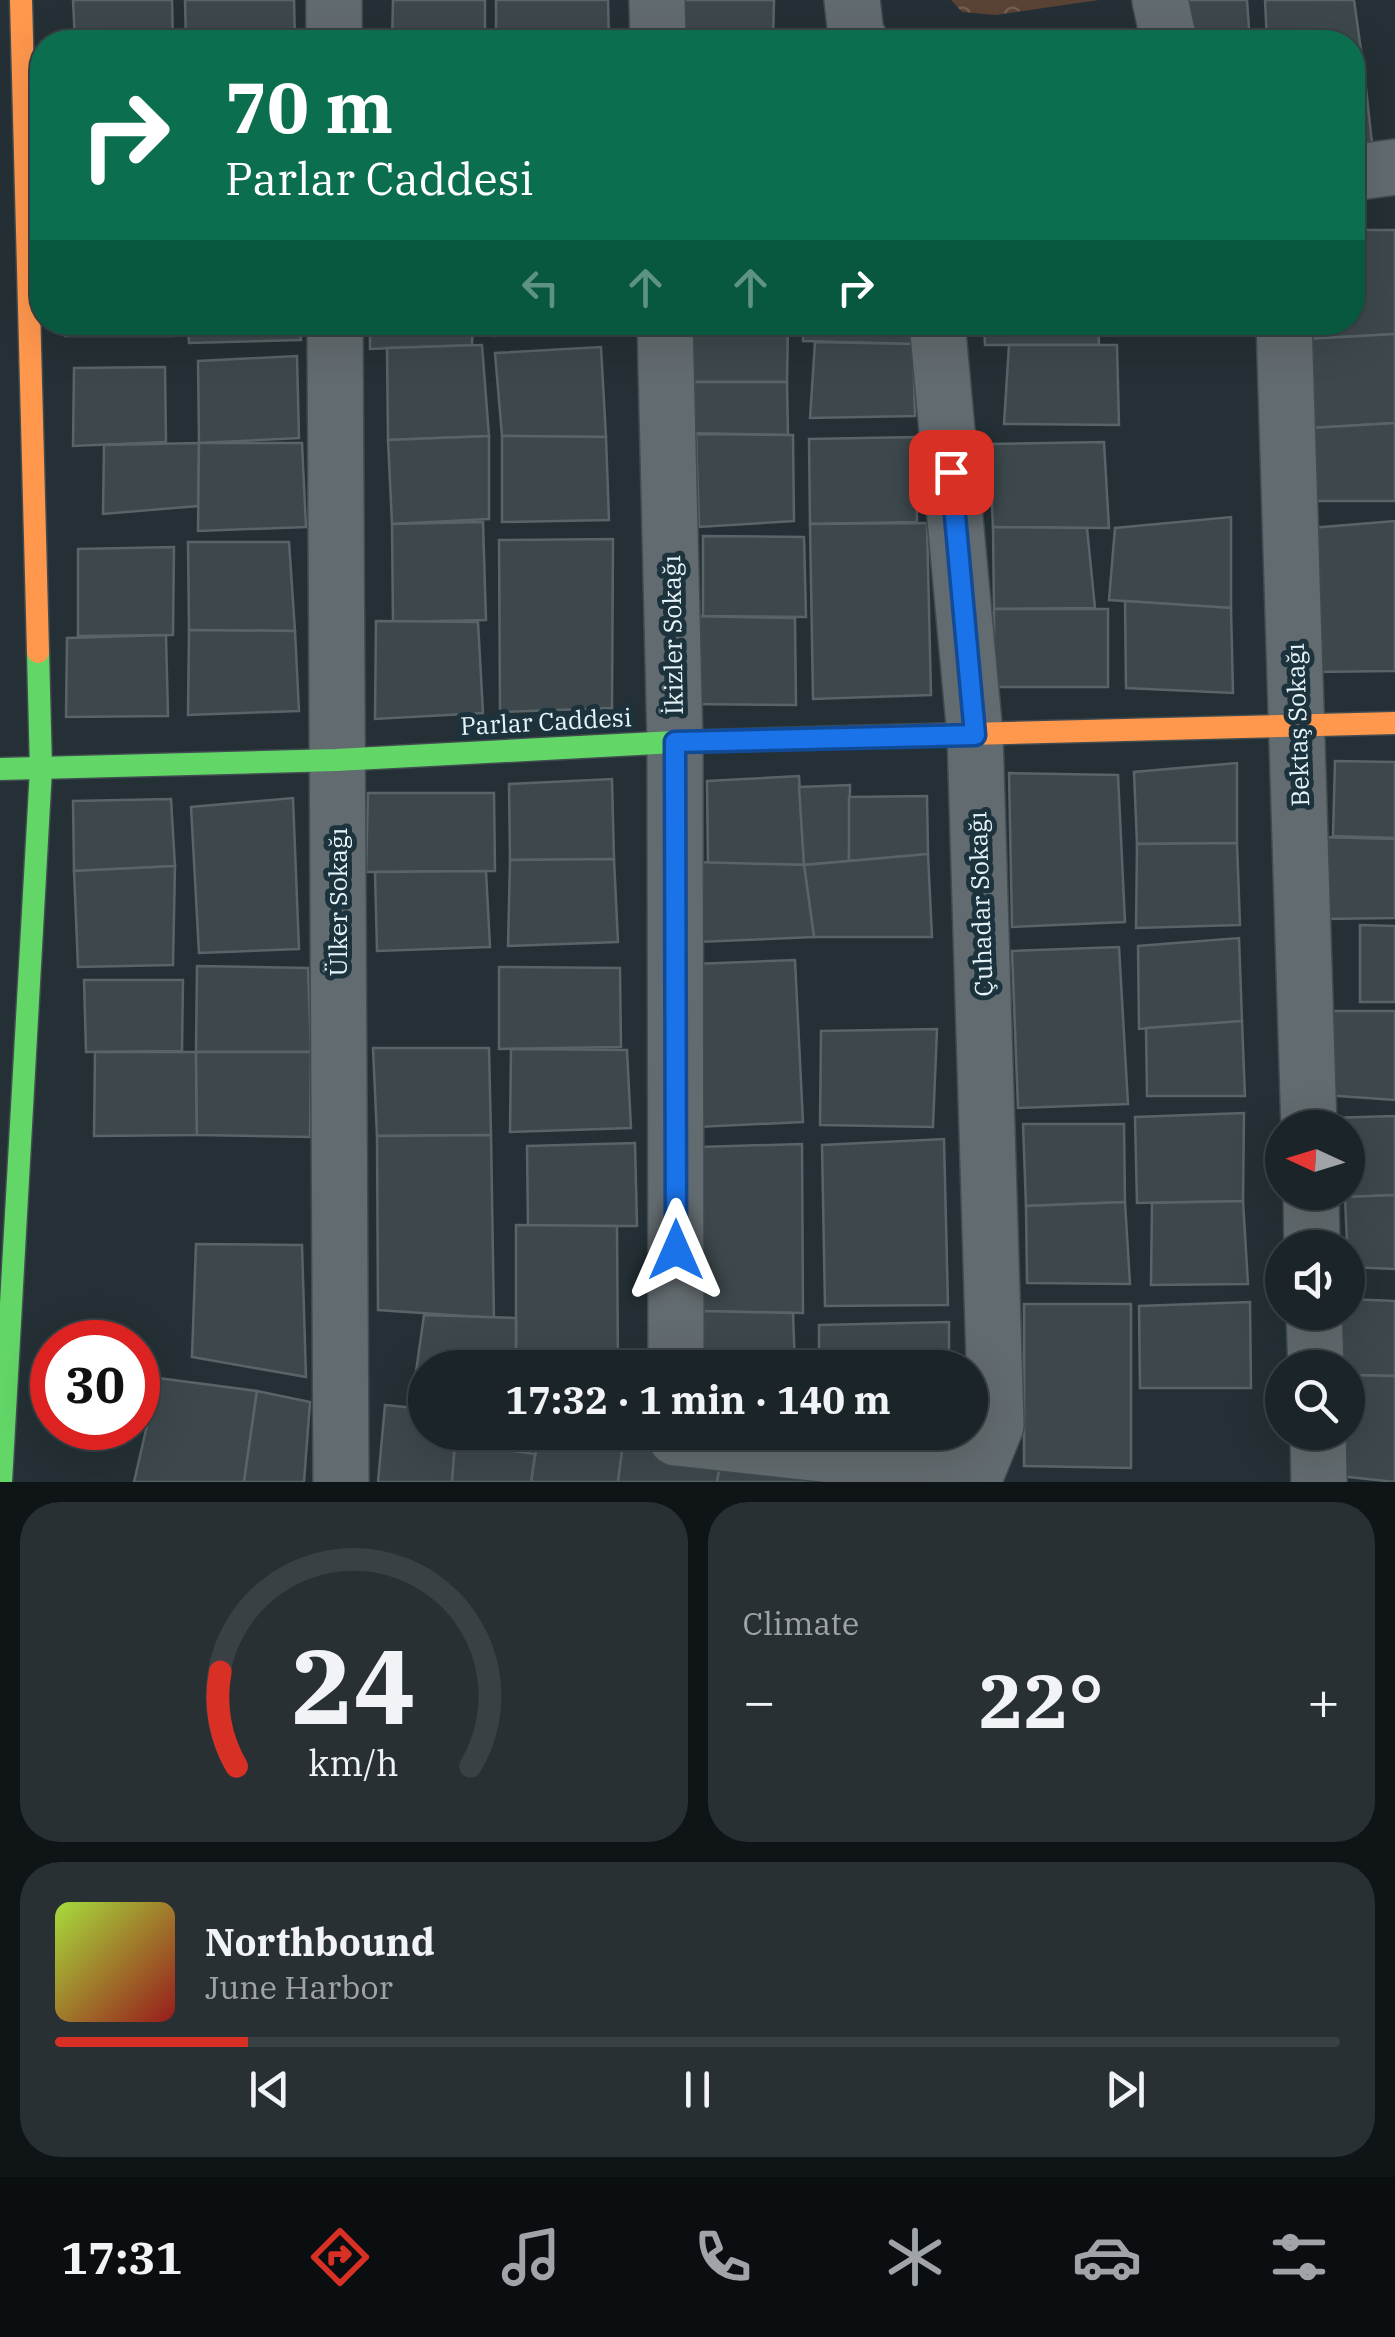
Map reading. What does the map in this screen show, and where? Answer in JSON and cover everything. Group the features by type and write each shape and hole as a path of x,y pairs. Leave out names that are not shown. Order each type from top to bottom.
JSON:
{"street":[{"path":"1,1482 41,769 21,0"},
{"path":"334,0 334,30"},
{"path":"658,0 658,30"},
{"path":"852,0 856,30"},
{"path":"1160,0 1166,30"},
{"path":"1365,171 1395,167"},
{"name":"Ülker Sokağı","path":"335,335 340,1482"},
{"name":"İkizler Sokağı","path":"665,335 675,742 676,1350"},
{"name":"Çuhadar Sokağı","path":"939,335 975,735 996,1426 975,1476"},
{"name":"Bektaş Sokağı","path":"1284,335 1309,1110"},
{"name":"Parlar Caddesi","path":"0,769 336,760 675,742 1395,723"},
{"path":"770,1450 975,1476"}],"green space":[{"path":"951,0 1099,0 996,15 962,12"}],"building":[{"path":"73,0 172,0 173,30 74,30"},
{"path":"185,0 294,0 295,30 186,30"},
{"path":"393,0 485,0 485,30 392,30"},
{"path":"496,0 608,0 609,30 496,30"},
{"path":"680,0 774,0 773,30 680,30"},
{"path":"1175,0 1247,0 1249,30 1179,30"},
{"path":"1265,0 1354,0 1358,30 1266,30"},
{"path":"1365,79 1372,143 1365,143"},
{"path":"1365,230 1395,230 1395,334 1306,339 1306,335 1365,335"},
{"path":"1395,334 1395,423 1311,428 1306,339"},
{"path":"65,335 173,335 173,336"},
{"path":"189,335 300,335 301,340 189,343"},
{"path":"370,335 472,335 472,345 370,349"},
{"path":"684,335 788,335 787,382 684,382"},
{"path":"803,335 913,335 913,344 803,341"},
{"path":"985,335 1099,335 1099,345 985,345"},
{"path":"815,342 913,344 915,416 810,418"},
{"path":"482,345 489,436 388,440 387,348"},
{"path":"1009,345 1117,345 1119,425 1004,424"},
{"path":"601,347 606,437 502,436 495,353"},
{"path":"297,356 299,438 199,443 198,361"},
{"path":"165,367 166,442 73,446 74,368"},
{"path":"684,382 787,382 788,435 684,433"},
{"path":"1395,423 1395,501 1316,501 1311,428"},
{"path":"696,434 793,435 794,521 699,527"},
{"path":"489,436 489,519 392,524 388,440"},
{"path":"502,436 606,437 609,520 502,522"},
{"path":"916,437 917,522 810,524 809,439"},
{"path":"1104,442 1109,528 993,527 989,444"},
{"path":"199,443 198,506 103,514 104,445"},
{"path":"199,443 302,443 306,527 198,531"},
{"path":"1231,517 1231,608 1109,600 1115,528"},
{"path":"1395,521 1395,671 1313,672 1311,528"},
{"path":"483,522 486,620 393,622 392,524"},
{"path":"927,523 931,695 813,699 810,524"},
{"path":"993,527 1087,528 1095,608 994,609"},
{"path":"703,536 804,537 806,617 703,616"},
{"path":"613,539 612,708 500,712 499,540"},
{"path":"188,542 289,542 295,631 189,630"},
{"path":"174,547 173,635 78,636 78,549"},
{"path":"1125,601 1231,608 1233,693 1126,688"},
{"path":"994,609 1108,609 1108,687 994,687"},
{"path":"686,616 795,618 796,705 685,704"},
{"path":"376,621 478,622 483,713 375,719"},
{"path":"189,630 295,631 299,711 188,715"},
{"path":"166,635 168,716 66,717 67,638"},
{"path":"1335,761 1395,762 1395,838 1333,836"},
{"path":"1237,763 1237,843 1137,844 1134,772"},
{"path":"1009,773 1118,775 1125,922 1012,927"},
{"path":"799,776 804,865 708,863 707,781"},
{"path":"612,779 614,859 510,860 509,784"},
{"path":"850,785 849,861 804,865 799,787"},
{"path":"368,793 494,793 495,871 366,872"},
{"path":"927,796 928,854 849,861 849,797"},
{"path":"293,798 299,949 199,953 191,807"},
{"path":"171,799 175,866 74,871 73,801"},
{"path":"1318,837 1395,839 1395,918 1323,919"},
{"path":"1237,843 1240,925 1136,928 1137,844"},
{"path":"928,854 932,937 814,937 804,865"},
{"path":"614,859 618,942 508,946 510,860"},
{"path":"693,862 804,865 814,937 697,942"},
{"path":"175,866 173,965 78,967 74,871"},
{"path":"486,871 490,947 377,951 375,872"},
{"path":"1360,925 1395,926 1395,1002 1360,1002"},
{"path":"1239,938 1242,1021 1139,1029 1138,946"},
{"path":"1119,947 1128,1104 1018,1108 1012,951"},
{"path":"795,960 803,1122 698,1127 694,964"},
{"path":"197,966 308,968 311,1052 196,1052"},
{"path":"499,967 620,968 621,1047 499,1049"},
{"path":"84,980 183,980 182,1051 86,1052"},
{"path":"1326,1011 1395,1011 1395,1100 1325,1095"},
{"path":"1242,1021 1245,1096 1147,1096 1146,1028"},
{"path":"937,1029 933,1127 820,1125 821,1031"},
{"path":"373,1048 489,1048 491,1135 377,1136"},
{"path":"511,1049 627,1050 631,1128 510,1132"},
{"path":"95,1052 196,1052 197,1135 94,1136"},
{"path":"196,1052 311,1052 310,1137 197,1135"},
{"path":"1244,1113 1243,1201 1137,1203 1135,1117"},
{"path":"1395,1116 1395,1195 1365,1196 1365,1117"},
{"path":"1023,1124 1124,1124 1125,1202 1026,1206"},
{"path":"491,1135 494,1318 378,1310 377,1136"},
{"path":"944,1139 948,1305 825,1306 822,1145"},
{"path":"635,1143 637,1226 528,1226 527,1146"},
{"path":"802,1144 803,1313 700,1311 698,1147"},
{"path":"1395,1195 1395,1269 1365,1268 1365,1230 1346,1230 1346,1210 1365,1210 1365,1196"},
{"path":"1243,1201 1248,1284 1151,1285 1152,1203"},
{"path":"1125,1202 1130,1284 1027,1283 1026,1206"},
{"path":"516,1225 617,1226 618,1350 516,1350"},
{"path":"196,1244 302,1245 306,1377 192,1357"},
{"path":"1365,1300 1395,1301 1395,1376 1365,1375 1365,1350 1333,1350 1334,1330 1365,1330"},
{"path":"1250,1302 1251,1388 1140,1388 1139,1306"},
{"path":"1024,1304 1131,1304 1131,1468 1024,1466"},
{"path":"700,1311 793,1313 794,1350 698,1350"},
{"path":"424,1315 516,1318 516,1350 419,1350"},
{"path":"949,1322 949,1350 819,1350 819,1325"},
{"path":"1365,1375 1395,1376 1395,1482 1340,1476 1338,1450 1365,1450"},
{"path":"160,1378 257,1391 244,1482 134,1482 141,1450 160,1450"},
{"path":"257,1391 310,1402 304,1482 244,1482"},
{"path":"385,1405 408,1407 408,1450 455,1450 452,1482 378,1482"},
{"path":"454,1450 535,1454 531,1482 452,1482"},
{"path":"536,1450 622,1450 618,1482 531,1482"},
{"path":"622,1450 722,1455 717,1482 618,1482"},
{"path":"722,1455 812,1478 811,1482 717,1482"}],"traffic: fast":[{"path":"1,1482 41,769 38,652"},
{"path":"0,769 336,760 850,737"}],"traffic: slow":[{"path":"21,0 38,652"},
{"path":"850,737 1395,723"}],"route":[{"path":"676,1250 675,742 975,735 951,472"}]}
